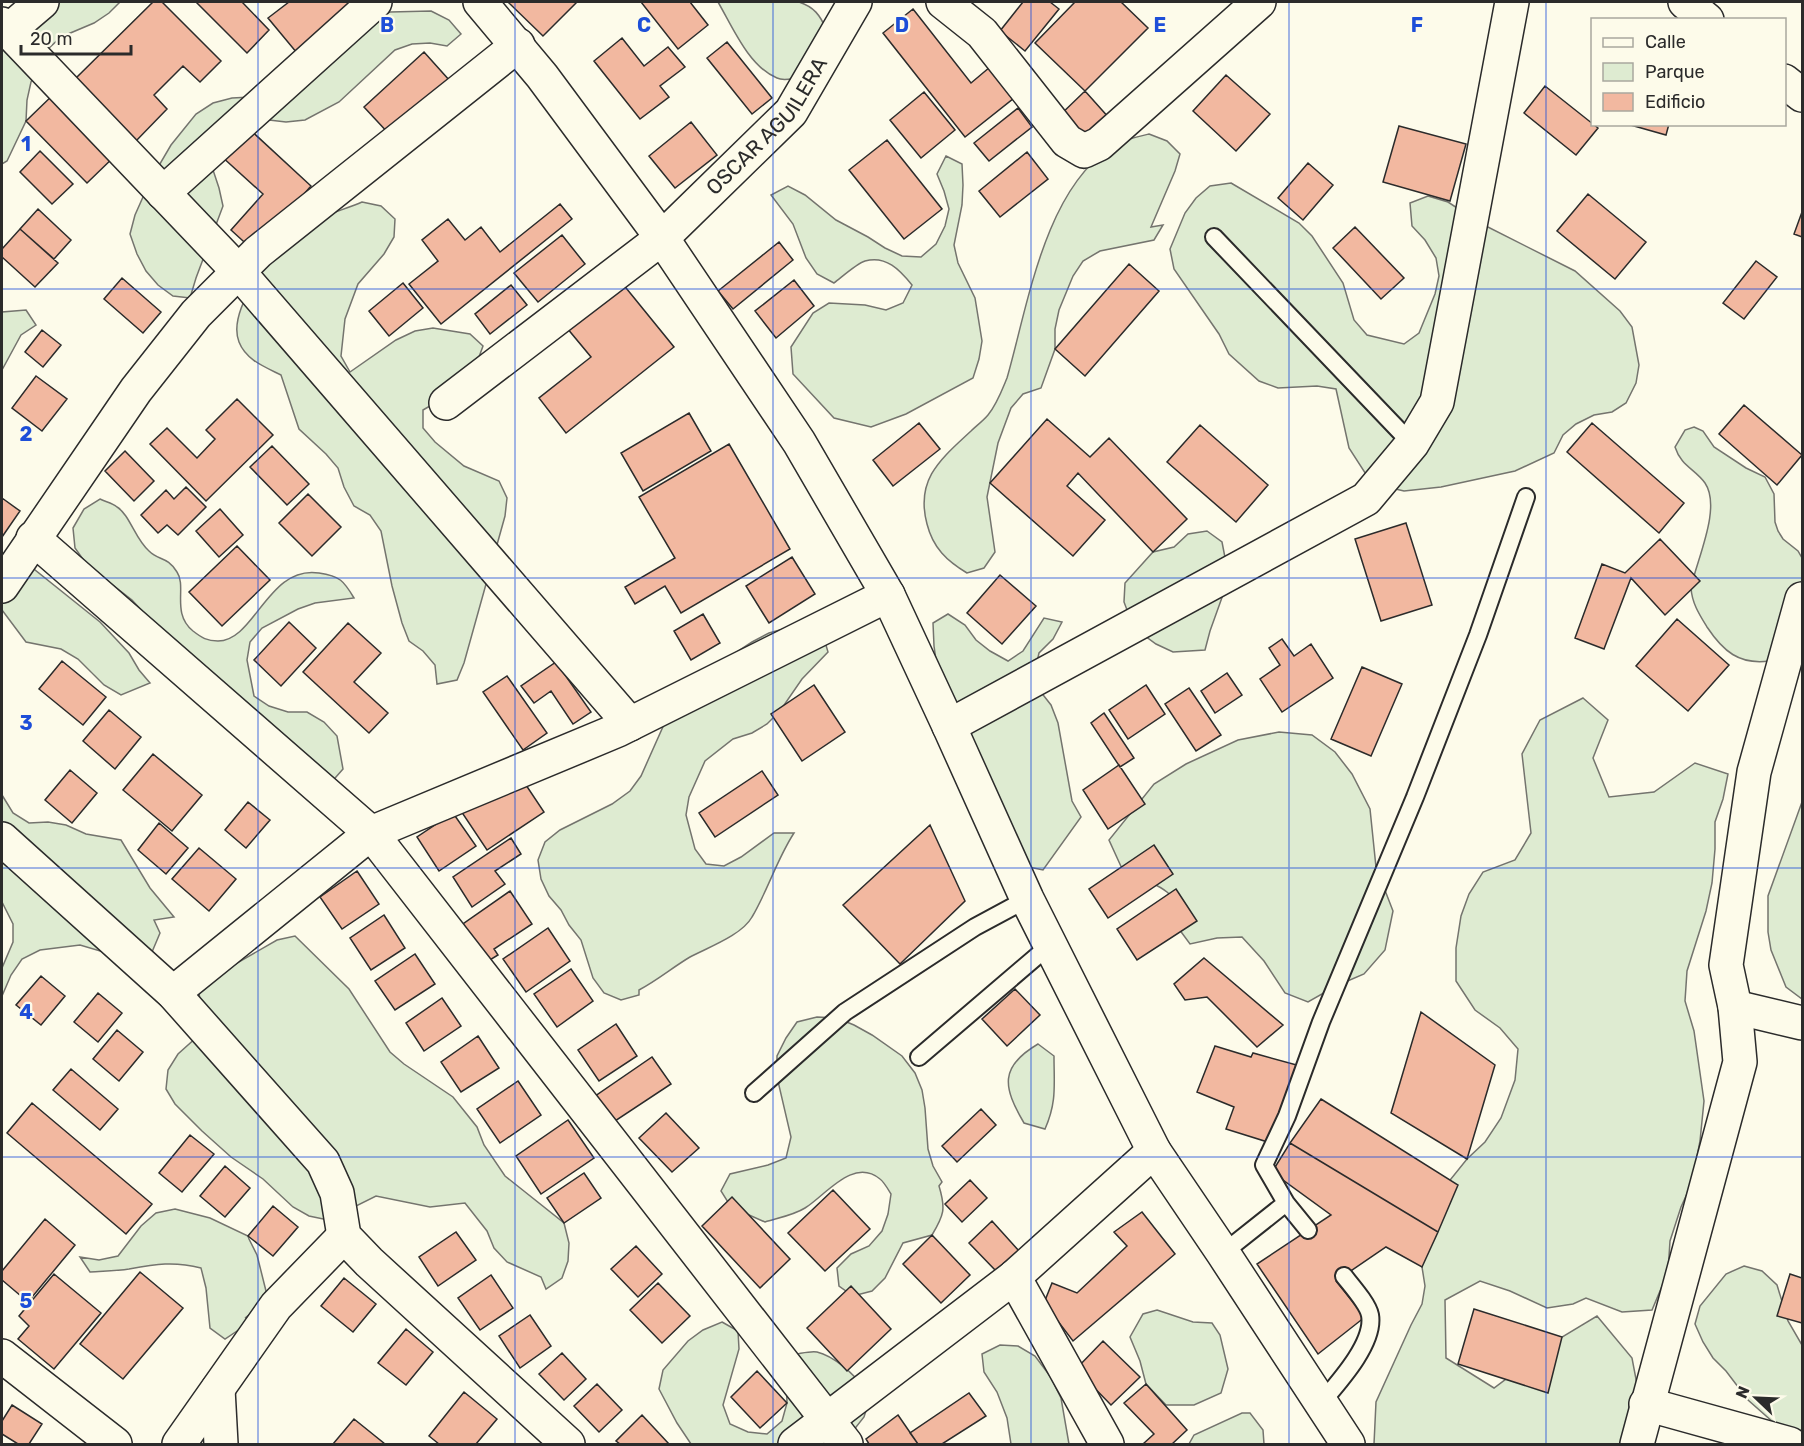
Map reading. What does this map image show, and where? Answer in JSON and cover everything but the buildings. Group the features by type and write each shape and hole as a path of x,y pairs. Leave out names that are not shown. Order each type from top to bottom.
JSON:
{"street":[{"path":"42,2 5,28 237,270 630,724"},
{"path":"163,193 375,2"},
{"path":"481,2 518,45 662,238 799,442 888,595 1027,899 1154,1152 1348,1444"},
{"name":"OSCAR AGUILERA","path":"446,403 662,238 791,112 855,2"},
{"path":"943,2 982,33 1067,141 1084,151 1099,144 1259,2"},
{"path":"949,726 1366,499 1412,444 1437,402 1512,2"},
{"path":"1685,2 1705,18"},
{"path":"2,586 136,390 196,314 237,270 518,45"},
{"path":"1786,82 1803,95"},
{"path":"33,538 371,833 837,1432"},
{"path":"173,993 371,833 630,724 888,595"},
{"path":"1637,1444 1740,1062 1735,1007 1726,965 1754,772 1803,599"},
{"path":"2,839 173,993 322,1162 337,1193 344,1236 369,1262 568,1444"},
{"path":"1735,1007 1803,1023"},
{"path":"795,1444 837,1432 1154,1152"},
{"path":"179,1444 276,1306 344,1236"},
{"path":"1014,1277 1107,1444"},
{"path":"2,1356 115,1444"},
{"path":"218,1389 221,1444"},
{"path":"1646,1404 1790,1444"}],"lane":[{"path":"1214,237 1412,444"},
{"path":"1308,1230 1286,1203 1264,1165 1287,1116 1321,1022 1415,797 1478,635 1526,497"},
{"path":"754,1093 844,1012 975,927 1027,899"},
{"path":"919,1057 1050,945"},
{"path":"1222,1252 1286,1203"},
{"path":"1321,1403 1341,1380 1368,1336 1370,1313 1344,1276"}],"green space":[{"path":"50,2 120,2 94,23 61,37 48,49 31,82 26,121 7,161 2,164 2,45"},
{"path":"718,2 799,2 816,12 826,29 796,78 779,79 767,73 750,55 735,34"},
{"path":"431,11 449,20 461,34 447,46 430,43 412,44 395,50 339,102 305,120 286,122 251,118 213,170 223,206 190,298 173,296 158,285 146,271 130,234 135,215 151,179 171,145 196,114 213,103 232,98 270,96 369,20 390,12"},
{"path":"1149,134 1167,141 1180,154 1151,227 1163,225 1154,240 1100,251 1083,261 1073,276 1059,310 1055,329 1055,349 1041,388 1023,394 1011,408 998,443 987,497 995,552 984,568 967,573 942,553 930,533 924,508 928,482 941,461 986,417 999,397 1007,378 1042,252 1054,221 1069,193 1087,168 1110,148 1124,141"},
{"path":"946,156 962,164 962,205 954,245 958,263 975,298 982,341 973,378 906,414 871,427 834,418 793,374 791,347 813,313 829,303 865,305 886,310 903,303 912,285 892,265 880,260 861,263 834,283 817,274 806,258 793,224 771,195 788,186 805,195 836,220 885,248 902,256 921,257 936,244 945,226 949,209 937,174"},
{"path":"1231,183 1299,223 1312,236 1343,283 1354,320 1367,335 1404,344 1419,333 1435,294 1439,276 1436,258 1425,240 1412,226 1410,203 1428,196 1448,202 1480,223 1575,271 1620,311 1632,327 1639,365 1636,383 1626,403 1612,412 1594,415 1576,424 1563,435 1554,453 1515,471 1441,487 1404,491 1369,479 1349,448 1336,389 1317,386 1278,388 1259,381 1229,354 1219,334 1174,269 1170,249 1185,213 1196,198 1210,186"},
{"path":"362,202 381,206 395,219 394,237 384,254 358,284 345,319 341,356 350,372 396,340 415,331 433,328 470,334 483,346 473,369 452,392 423,410 423,428 435,442 464,466 499,481 507,498 505,516 464,663 457,680 437,684 435,665 423,651 409,641 402,623 381,531 370,515 354,506 344,487 338,468 299,429 281,375 251,358 239,342 237,328 247,296 256,279 280,248 302,227"},
{"path":"26,310 36,325 21,335 2,370 2,312"},
{"path":"1694,427 1703,431 1714,447 1746,468 1765,477 1774,494 1775,522 1778,531 1802,558 1802,626 1769,661 1749,661 1726,649 1707,627 1693,599 1691,588 1706,535 1711,506 1705,483 1684,463 1675,447 1685,430"},
{"path":"100,499 113,504 122,511 144,546 166,561 177,572 181,585 181,608 186,624 208,640 218,641 231,638 242,629 274,591 287,580 302,574 319,573 332,576 341,580 347,587 354,598 315,603 298,609 262,628 250,642 247,660 254,696 269,706 288,712 307,712 324,722 337,736 343,769 329,785 186,658 132,600 87,565 75,548 73,528 84,509"},
{"path":"1207,531 1222,542 1229,578 1205,650 1173,652 1156,644 1141,633 1130,618 1124,602 1125,583 1153,552 1174,547 1188,534"},
{"path":"2,558 25,562 100,622 129,653 150,683 121,695 104,685 78,659 61,649 26,642 2,610"},
{"path":"948,614 965,625 976,640 990,651 1008,661 1023,651 1044,618 1062,622 1053,639 1039,653 1035,671 1040,691 1051,705 1058,723 1072,801 1081,817 1043,870 1024,866 937,667 933,623"},
{"path":"787,628 823,635 828,652 802,679 780,711 767,724 752,733 733,739 705,761 689,797 686,815 695,849 706,864 724,866 741,857 774,833 794,833 758,907 741,929 690,957 639,990 639,995 621,1000 604,993 593,978 581,940 549,896 541,879 538,860 545,842 560,830 612,804 630,791 641,776 666,720 720,663 769,633"},
{"path":"1583,698 1608,720 1593,758 1609,797 1654,792 1695,763 1728,774 1715,822 1712,883 1706,911 1687,971 1685,1001 1694,1031 1704,1101 1700,1141 1692,1183 1670,1241 1668,1272 1652,1310 1622,1312 1586,1298 1573,1304 1547,1308 1510,1291 1480,1281 1445,1300 1446,1358 1494,1388 1562,1337 1597,1316 1632,1358 1643,1416 1619,1444 1374,1444 1376,1402 1422,1304 1425,1286 1422,1267 1427,1225 1438,1195 1467,1159 1485,1142 1501,1118 1515,1080 1518,1049 1500,1028 1475,1010 1456,981 1456,948 1461,916 1469,894 1483,872 1515,860 1531,833 1522,754 1540,720"},
{"path":"1279,732 1312,735 1335,752 1352,774 1370,809 1376,867 1393,911 1385,950 1364,974 1308,1002 1285,993 1264,961 1242,937 1217,938 1190,944 1179,929 1180,916 1172,897 1156,885 1124,873 1109,840 1154,784 1186,764 1238,740"},
{"path":"2,795 13,813 29,823 48,822 66,825 86,834 121,840 150,888 174,917 154,920 160,933 152,952 134,961 80,945 40,950 22,959 11,975 2,996 2,968 13,942 13,924 2,902"},
{"path":"1802,802 1802,999 1786,987 1771,950 1768,932 1768,896"},
{"path":"295,936 349,989 390,1052 453,1097 477,1127 484,1145 505,1176 564,1223 569,1243 568,1261 562,1278 546,1289 541,1277 507,1262 494,1248 487,1231 465,1203 430,1207 376,1196 328,1220 309,1216 293,1207 263,1179 231,1157 175,1104 166,1089 168,1070 178,1054 208,1027 201,1011 199,992 211,978 277,940"},
{"path":"817,1017 837,1018 872,1035 902,1056 915,1073 922,1090 928,1149 933,1166 942,1182 939,1186 943,1212 932,1235 903,1243 885,1278 872,1291 853,1296 839,1286 837,1268 851,1254 869,1246 882,1231 888,1214 891,1194 880,1179 870,1173 860,1172 850,1175 801,1210 765,1222 731,1207 721,1191 730,1174 786,1158 791,1137 777,1077 777,1056 797,1022"},
{"path":"1038,1044 1054,1056 1053,1102 1045,1129 1024,1123 1012,1099 1008,1079 1016,1061"},
{"path":"175,1209 210,1218 248,1236 257,1255 266,1291 259,1307 245,1318 252,1316 240,1329 225,1339 210,1328 206,1288 201,1268 182,1264 165,1264 90,1272 80,1257 99,1260 118,1256 141,1226 156,1213"},
{"path":"1744,1266 1762,1271 1777,1285 1788,1321 1802,1345 1802,1444 1798,1444 1748,1400 1713,1358 1695,1324 1700,1306 1726,1274"},
{"path":"1157,1310 1193,1322 1212,1323 1220,1335 1228,1369 1221,1393 1194,1405 1166,1405 1146,1384 1130,1337 1143,1314"},
{"path":"722,1322 738,1331 739,1349 723,1405 730,1424 748,1432 767,1434 782,1421 787,1403 786,1371 797,1354 812,1352 825,1355 839,1364 871,1395 864,1417 853,1431 826,1444 691,1444 659,1389 663,1370 688,1341 703,1330"},
{"path":"1000,1345 1018,1346 1035,1356 1050,1376 1061,1398 1069,1444 1011,1444 1007,1418 997,1392 984,1372 982,1354"},
{"path":"1242,1413 1250,1413 1263,1430 1264,1444 1189,1444 1194,1435"}]}
